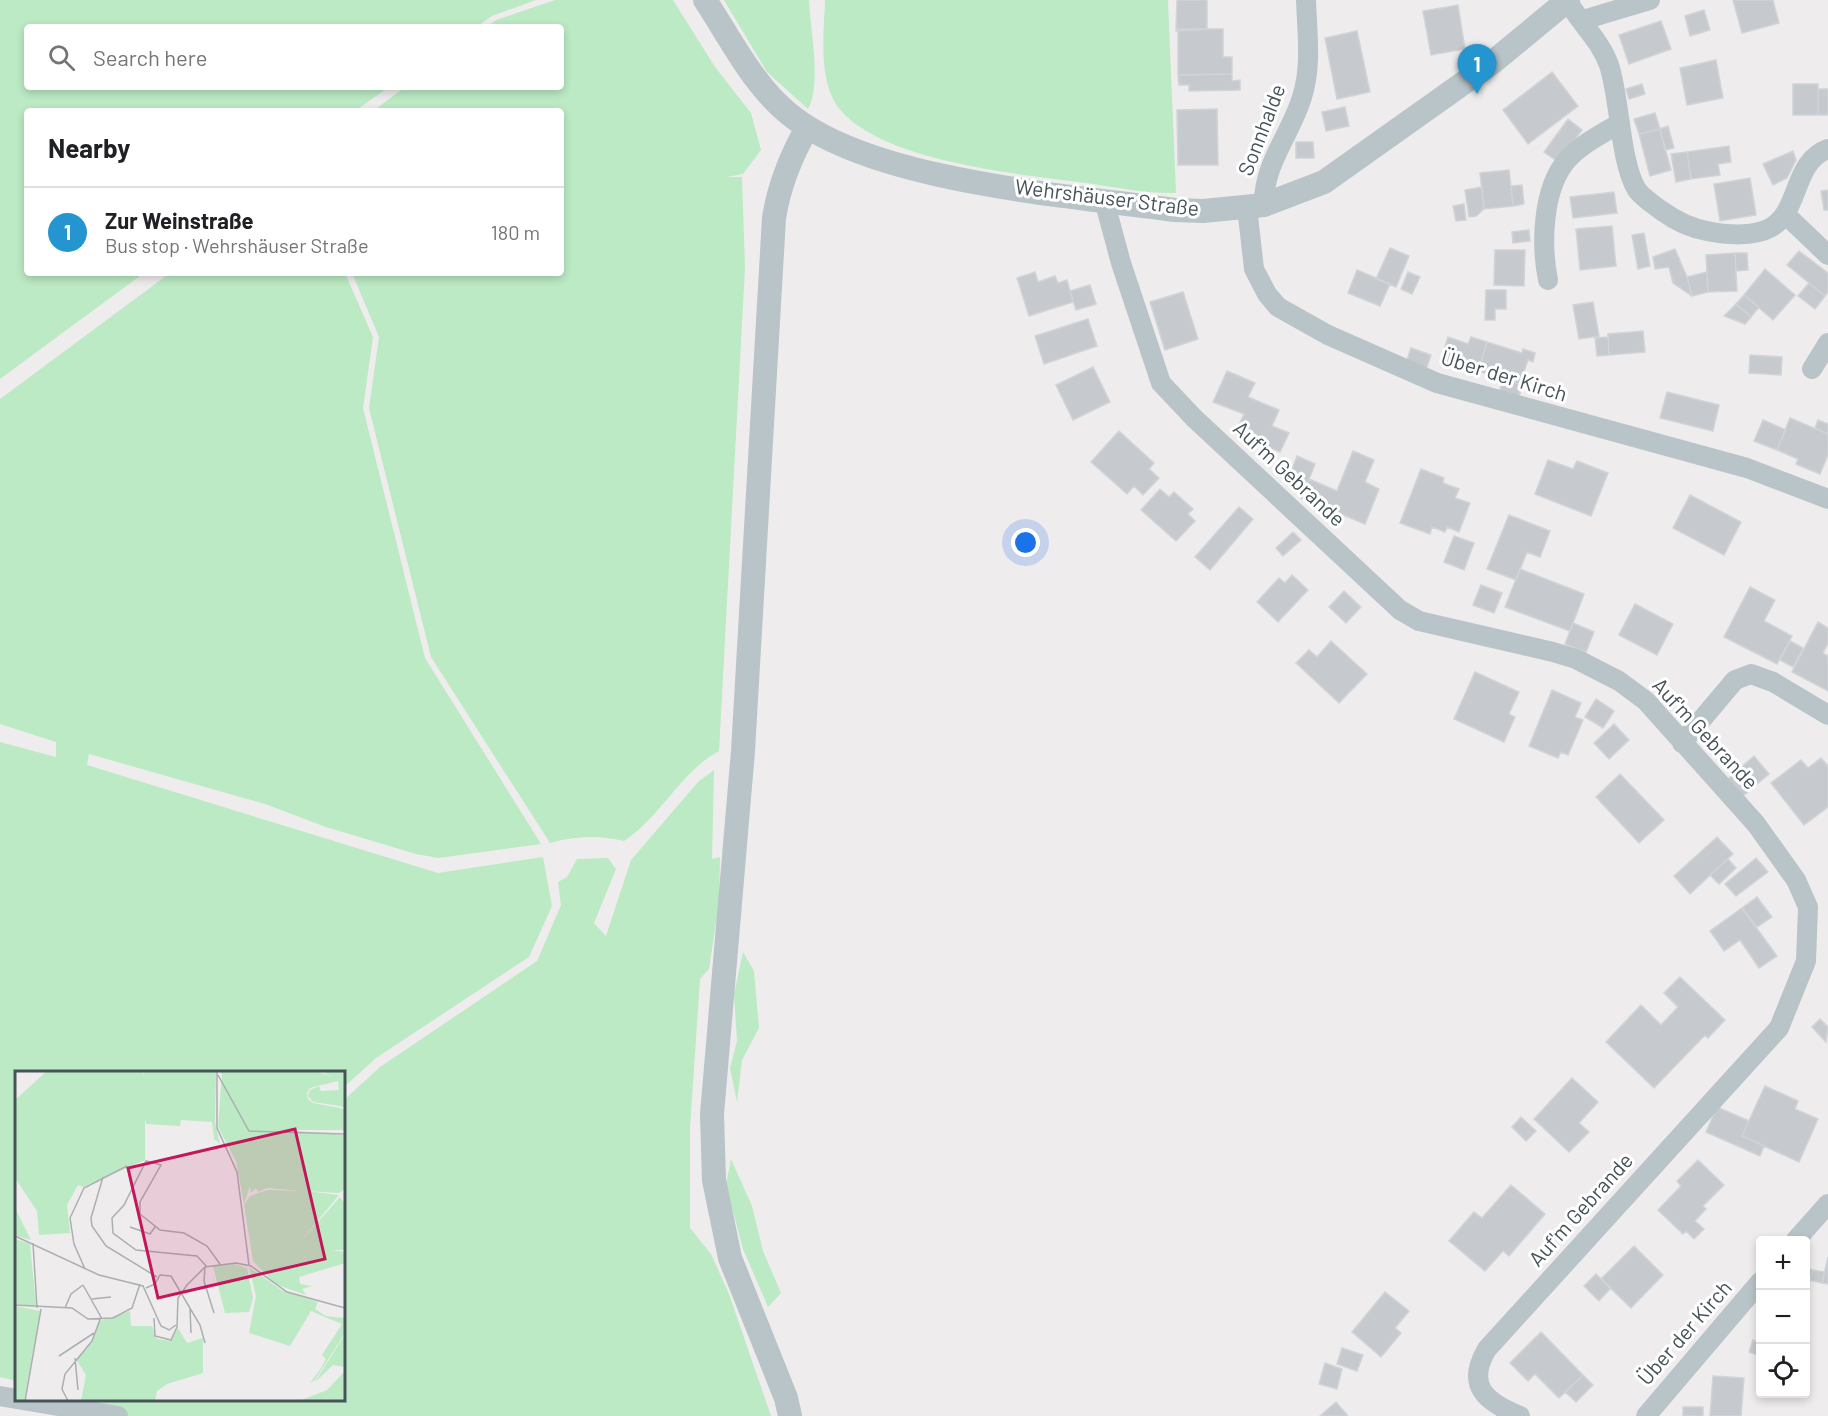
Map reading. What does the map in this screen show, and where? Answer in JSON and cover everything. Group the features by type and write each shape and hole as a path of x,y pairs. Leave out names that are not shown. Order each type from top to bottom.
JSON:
{"street":[{"name":"Wehrshäuser Straße","path":"705,0 764,87 787,112 807,128 850,148 934,173 1175,210 1255,206 1324,182 1492,62 1568,0"},
{"name":"Sonnhalde","path":"1255,206 1268,169 1296,114 1303,94 1308,64 1306,0"},
{"path":"1568,0 1600,45 1610,67 1629,168 1637,190 1676,221 1717,233 1752,233 1771,227 1785,214 1807,165 1814,157 1828,149"},
{"path":"1583,20 1650,0"},
{"path":"1548,280 1543,236 1554,181 1565,162 1579,148 1620,123"},
{"path":"790,1416 786,1398 730,1258 714,1180 712,1114 743,751 774,219 778,195 795,149 807,128"},
{"name":"Auf'm Gebrande","path":"1104,200 1121,263 1161,383 1194,418 1400,610 1419,621 1553,652 1596,668 1646,701 1756,824 1796,880 1808,907 1806,961 1779,1028 1488,1349 1479,1363 1481,1391 1487,1399 1520,1416"},
{"name":"Über der Kirch","path":"1255,206 1254,268 1267,294 1278,307 1328,336 1437,383 1747,468 1828,498"},
{"path":"1785,214 1828,255"},
{"path":"1812,369 1828,343"},
{"path":"1682,743 1735,680 1751,674 1773,682 1828,715"},
{"path":"1800,1236 1828,1204"},
{"name":"Über der Kirch","path":"1646,1416 1756,1288"},
{"path":"0,1396 15,1399"},
{"path":"30,1401 118,1416"}],"green space":[{"path":"0,0 536,0 492,16 480,24 24,24 24,90 385,90 359,108 24,108 24,276 140,276 0,379"},
{"path":"555,0 673,0 715,67 751,113 761,150 743,174 727,177 742,177 745,268 719,751 693,771 649,820 624,841 587,837 550,843 431,657 369,408 379,337 353,276 564,276 564,108 377,108 401,90 564,90 564,24 491,24 496,20"},
{"path":"724,0 809,0 815,71 812,98 808,109 767,72"},
{"path":"825,0 1168,0 1176,193 1143,191 990,170 918,153 885,141 858,126 838,107 832,96 825,70 823,41"},
{"path":"166,276 346,276 373,337 363,408 425,658 541,844 438,858 416,854 326,827 265,804 89,754 87,765 438,873 543,857 552,906 529,957 376,1058 345,1086 345,1071 15,1071 15,1381 0,1377 0,742 56,757 56,742 0,724 0,399"},
{"path":"714,770 712,859 720,857 719,903 709,969 700,979 690,1128 690,1228 711,1254 729,1294 771,1416 69,1416 72,1401 345,1401 345,1099 380,1067 537,961 561,905 558,882 567,877 577,859 608,858 616,869 594,923 606,936 631,860 698,782"},
{"path":"743,952 754,971 759,1028 742,1060 737,1102 730,1068 737,1041 734,994"},
{"path":"731,1159 752,1206 763,1251 781,1293 768,1307 743,1249 726,1185"}],"building":[{"path":"1177,0 1207,0 1207,29 1176,31"},
{"path":"1733,0 1773,0 1779,23 1742,33"},
{"path":"1458,5 1465,49 1431,55 1423,11"},
{"path":"1704,10 1710,30 1690,36 1685,16"},
{"path":"1661,21 1671,49 1629,64 1619,35"},
{"path":"1178,29 1223,29 1223,57 1232,57 1232,74 1178,75"},
{"path":"1357,31 1370,92 1337,99 1325,38"},
{"path":"1716,60 1723,98 1687,105 1680,68"},
{"path":"1552,72 1578,106 1528,144 1503,110"},
{"path":"1232,74 1232,81 1240,80 1240,90 1189,91 1189,85 1179,85 1178,75"},
{"path":"1642,84 1645,94 1629,99 1626,89"},
{"path":"1793,84 1818,84 1818,115 1793,115"},
{"path":"1818,89 1828,89 1828,115 1818,115"},
{"path":"1345,107 1349,126 1326,131 1322,112"},
{"path":"1217,109 1218,165 1178,165 1177,110"},
{"path":"1655,113 1660,129 1639,134 1634,119"},
{"path":"1568,119 1582,130 1558,162 1544,152"},
{"path":"1668,126 1674,148 1665,150 1660,129"},
{"path":"1660,129 1671,170 1650,176 1639,134"},
{"path":"1296,142 1313,142 1314,158 1296,158"},
{"path":"1729,146 1731,162 1718,164 1720,175 1691,179 1687,152"},
{"path":"1793,151 1796,160 1787,178 1773,185 1763,164"},
{"path":"1687,152 1691,179 1676,182 1671,154"},
{"path":"1509,170 1513,206 1484,209 1480,173"},
{"path":"1750,178 1756,215 1720,221 1714,184"},
{"path":"1522,185 1524,204 1513,206 1511,186"},
{"path":"1482,187 1484,209 1476,216 1469,217 1465,190"},
{"path":"1828,190 1828,210 1824,210 1821,191"},
{"path":"1614,192 1617,213 1573,218 1570,197"},
{"path":"1464,204 1466,220 1456,221 1453,206"},
{"path":"1612,226 1616,266 1580,270 1576,229"},
{"path":"1529,230 1530,241 1513,243 1512,232"},
{"path":"1644,233 1650,266 1638,269 1632,235"},
{"path":"1390,248 1409,256 1396,287 1376,279"},
{"path":"1675,249 1692,296 1673,283 1669,267 1655,269 1653,257"},
{"path":"1495,250 1525,250 1524,286 1494,285"},
{"path":"1799,251 1828,273 1828,292 1825,296 1787,265"},
{"path":"1735,253 1747,253 1748,270 1736,271"},
{"path":"1735,253 1737,291 1708,292 1706,255"},
{"path":"1765,269 1795,295 1773,320 1744,295"},
{"path":"1357,270 1390,284 1380,306 1348,293"},
{"path":"1035,272 1038,282 1055,276 1058,283 1067,280 1073,302 1029,316 1017,278"},
{"path":"1408,272 1420,277 1412,294 1401,289"},
{"path":"1707,272 1708,292 1692,296 1687,277"},
{"path":"1809,283 1825,296 1815,309 1798,296"},
{"path":"1090,285 1096,304 1076,310 1070,291"},
{"path":"1486,290 1506,290 1506,309 1495,309 1495,320 1485,320"},
{"path":"1183,292 1198,339 1165,350 1150,302"},
{"path":"1744,295 1759,307 1751,317 1736,304"},
{"path":"1593,302 1599,336 1579,339 1573,305"},
{"path":"1736,304 1751,317 1745,324 1724,316"},
{"path":"1088,319 1097,346 1044,364 1035,336"},
{"path":"1643,331 1645,352 1609,355 1608,334"},
{"path":"1448,337 1468,344 1471,337 1487,342 1478,371 1441,359"},
{"path":"1608,337 1609,355 1597,356 1595,338"},
{"path":"1487,342 1522,353 1523,349 1535,353 1533,362 1528,360 1520,384 1478,371"},
{"path":"1411,348 1431,355 1426,370 1406,363"},
{"path":"1750,355 1782,357 1781,375 1749,373"},
{"path":"1093,367 1110,402 1073,420 1056,385"},
{"path":"1227,371 1255,383 1248,397 1279,410 1272,426 1289,433 1280,452 1261,444 1262,440 1237,429 1244,414 1213,402"},
{"path":"1503,379 1523,385 1518,399 1499,393"},
{"path":"1667,392 1719,405 1713,431 1660,418"},
{"path":"1790,418 1828,434 1828,455 1820,474 1796,464 1798,459 1777,450"},
{"path":"1763,420 1786,430 1777,450 1754,441"},
{"path":"1818,420 1828,424 1828,434 1815,428"},
{"path":"1119,431 1154,463 1149,469 1159,478 1143,495 1134,486 1127,494 1091,462"},
{"path":"1353,451 1374,460 1365,482 1379,489 1365,524 1301,498 1309,479 1337,491"},
{"path":"1297,456 1315,464 1307,484 1289,477"},
{"path":"1548,460 1573,469 1577,461 1608,473 1591,516 1535,494"},
{"path":"1421,469 1444,478 1443,483 1459,489 1455,498 1470,503 1459,532 1447,527 1445,532 1432,527 1430,534 1400,523"},
{"path":"1160,489 1169,497 1174,492 1193,509 1188,514 1195,521 1176,541 1141,510"},
{"path":"1690,495 1741,522 1724,555 1673,528"},
{"path":"1239,507 1253,519 1210,570 1195,557"},
{"path":"1509,515 1550,531 1540,557 1527,552 1516,580 1487,569"},
{"path":"1293,532 1301,540 1283,556 1276,548"},
{"path":"1454,536 1474,543 1464,570 1444,562"},
{"path":"1520,569 1584,594 1570,631 1505,607"},
{"path":"1292,575 1308,590 1278,622 1257,602 1279,578 1285,583"},
{"path":"1481,585 1502,593 1494,613 1473,605"},
{"path":"1750,587 1775,600 1764,621 1792,636 1777,664 1724,637"},
{"path":"1344,591 1361,607 1346,623 1329,607"},
{"path":"1635,604 1673,624 1657,655 1619,635"},
{"path":"1818,622 1828,628 1828,643 1823,653 1828,656 1828,691 1792,672"},
{"path":"1573,623 1594,632 1586,652 1565,644"},
{"path":"1331,641 1367,674 1339,703 1296,663 1309,650 1317,657"},
{"path":"1790,641 1803,648 1793,667 1780,660"},
{"path":"1475,672 1519,692 1509,714 1515,717 1504,742 1454,719"},
{"path":"1552,690 1581,703 1575,717 1583,720 1568,755 1561,752 1558,758 1529,746"},
{"path":"1596,699 1614,711 1603,728 1585,717"},
{"path":"1614,724 1629,740 1609,759 1594,743"},
{"path":"1754,756 1769,774 1743,796 1728,779"},
{"path":"1821,758 1828,766 1828,807 1804,825 1771,783 1801,760 1808,768"},
{"path":"1620,774 1664,820 1639,843 1596,797"},
{"path":"1717,837 1733,854 1690,894 1674,876"},
{"path":"1756,858 1768,872 1736,896 1725,884"},
{"path":"1728,859 1736,868 1719,884 1710,875"},
{"path":"1757,897 1772,917 1757,927 1742,908"},
{"path":"1742,908 1777,956 1759,968 1740,940 1724,951 1710,931"},
{"path":"1680,977 1725,1020 1708,1038 1705,1035 1654,1088 1606,1042 1641,1005 1661,1025 1678,1007 1664,993"},
{"path":"1820,1019 1828,1027 1826,1042 1812,1027"},
{"path":"1572,1078 1598,1102 1579,1123 1589,1132 1569,1152 1534,1119"},
{"path":"1765,1086 1798,1101 1795,1109 1818,1119 1799,1162 1742,1136"},
{"path":"1717,1107 1749,1121 1742,1136 1764,1146 1760,1156 1706,1132"},
{"path":"1521,1117 1536,1131 1526,1141 1512,1127"},
{"path":"1698,1160 1724,1185 1703,1206 1706,1209 1695,1221 1704,1229 1694,1239 1686,1231 1683,1234 1658,1210 1681,1186 1677,1181"},
{"path":"1511,1185 1545,1214 1509,1256 1503,1251 1485,1271 1449,1241 1474,1212 1482,1218"},
{"path":"1634,1246 1663,1275 1631,1308 1601,1279"},
{"path":"1828,1257 1828,1284 1822,1283"},
{"path":"1813,1270 1825,1272 1822,1283 1810,1280"},
{"path":"1596,1274 1611,1288 1599,1301 1584,1286"},
{"path":"1385,1292 1409,1311 1395,1328 1401,1333 1381,1357 1352,1332"},
{"path":"1541,1332 1583,1375 1559,1398 1535,1374 1528,1381 1510,1363"},
{"path":"1753,1340 1756,1341 1756,1355 1749,1352"},
{"path":"1342,1348 1363,1355 1357,1371 1337,1364"},
{"path":"1325,1363 1342,1369 1337,1389 1319,1384"},
{"path":"1583,1375 1593,1385 1576,1402 1565,1392"},
{"path":"1713,1376 1744,1378 1741,1416 1710,1416"},
{"path":"1336,1402 1348,1416 1320,1416"},
{"path":"1683,1407 1703,1407 1703,1416 1683,1416"}],"place":[{"name":"Zur Weinstraße","path":"1477,94"}]}
